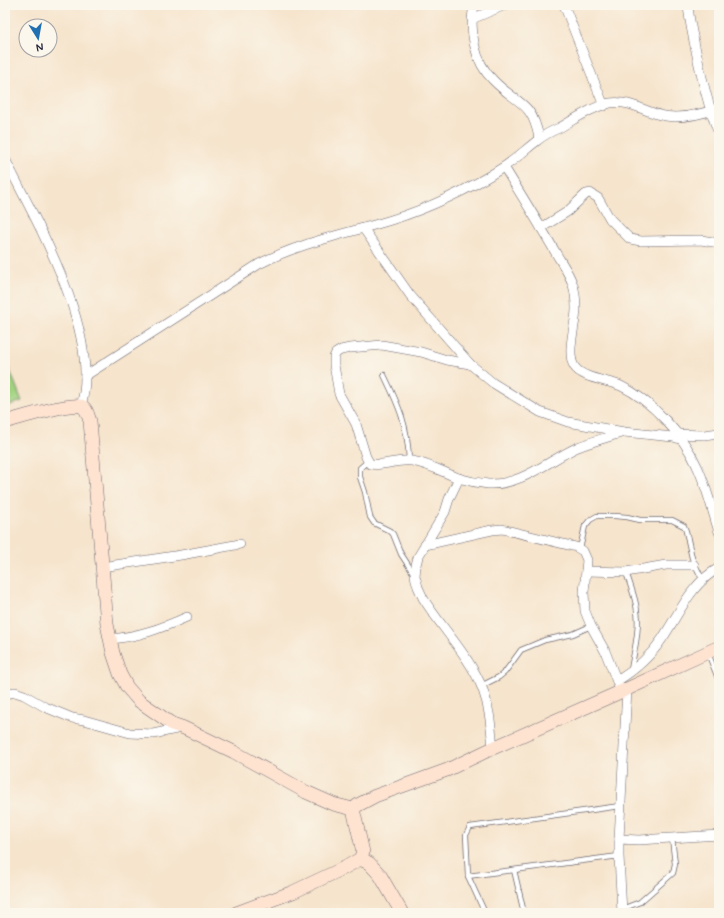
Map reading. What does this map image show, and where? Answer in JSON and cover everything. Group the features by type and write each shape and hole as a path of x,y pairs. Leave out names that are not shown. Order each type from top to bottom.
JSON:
{"street":[{"path":"474,5 472,19 478,58 485,71 493,81 522,102 532,113 537,125 539,138"},
{"path":"472,19 505,5"},
{"path":"564,5 604,106"},
{"path":"688,5 695,44 715,110 719,134"},
{"path":"85,376 259,264 279,254 325,238 405,216 437,203 488,177 504,167 539,138 583,114 610,103 630,104 661,116 672,117 715,110"},
{"path":"5,159 56,260 74,310 82,345 85,376 84,396 81,406"},
{"path":"504,167 573,284 576,309 572,340 572,358 574,366 585,375 620,386 631,392 662,416 688,449 697,466 719,532"},
{"path":"541,228 567,212 586,194 590,193 598,198 610,220 630,239 641,241 701,240 719,243"},
{"path":"362,228 410,295 470,364 493,384 540,412 568,422 624,432 665,436 719,434"},
{"path":"470,364 447,360 414,350 382,345 350,348 336,353 334,365 339,394 356,424 368,461 372,465 409,461 424,464 473,482 490,484 504,483 525,477 578,447 624,432"},
{"path":"5,422 53,410 81,406 85,408 88,413 90,421 107,624 113,653 120,674 127,687 139,701 172,724 184,728 234,752 319,798 333,804 353,809"},
{"path":"459,478 449,499 445,512 418,557 415,576 418,587 425,601 464,656 481,686 489,712 493,748"},
{"path":"425,545 502,529 549,539 576,547 583,551 587,560 584,592 585,611 622,688 618,856 622,911"},
{"path":"102,567 240,544"},
{"path":"586,571 626,572 666,564 694,565"},
{"path":"622,688 631,673 646,659 662,640 693,590 702,579 719,568"},
{"path":"110,639 148,633 187,617"},
{"path":"353,809 375,796 447,770 622,688 713,650"},
{"path":"5,694 15,692 24,695 45,708 72,718 130,733 153,734 184,728"},
{"path":"236,913 293,892 360,859 362,852 353,809"},
{"path":"619,839 639,840 719,835"},
{"path":"360,859 369,863 380,875 402,913"}],"lane":[{"path":"384,376 399,406 404,423 408,443 409,461"},
{"path":"368,461 360,468 359,472 370,517 374,523 393,534 401,554 415,576"},
{"path":"580,549 585,526 590,520 597,516 627,517 640,520 672,520 684,526 694,565 702,579"},
{"path":"626,572 638,612 637,632 631,673"},
{"path":"481,686 499,677 505,672 521,650 545,640 573,634 591,626"},
{"path":"713,650 719,681"},
{"path":"485,913 468,876 466,835 470,827 620,806"},
{"path":"622,911 640,902 673,872 675,864 672,838"},
{"path":"468,876 618,856"},
{"path":"514,870 524,913"}],"green space":[{"path":"5,358 22,401 5,407"}]}
